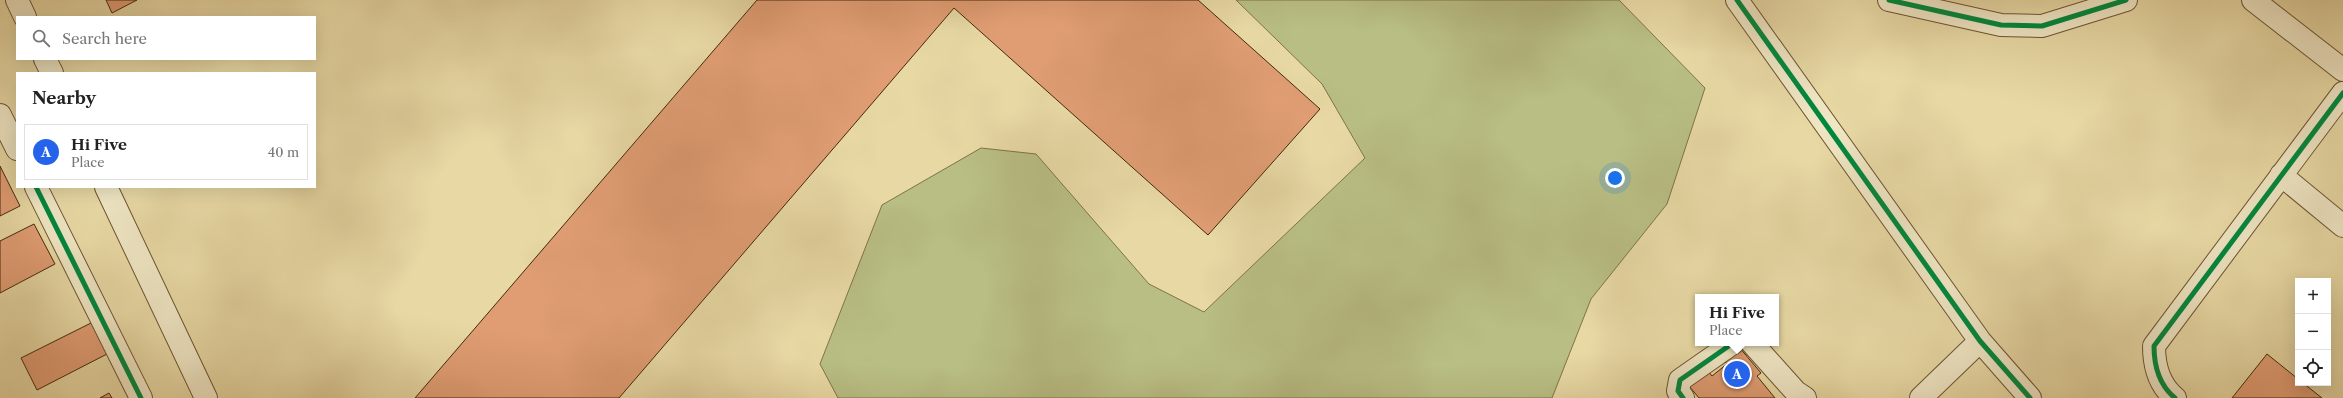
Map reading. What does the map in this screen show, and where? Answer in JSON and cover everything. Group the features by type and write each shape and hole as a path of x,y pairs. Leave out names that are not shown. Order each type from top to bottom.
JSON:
{"street":[{"path":"17,0 25,16"},
{"path":"1736,0 1980,341 2030,398"},
{"path":"1889,0 2001,25 2042,26 2126,0"},
{"path":"2253,0 2343,70"},
{"path":"46,60 52,72"},
{"path":"2175,398 2159,379 2154,362 2154,346 2343,93"},
{"path":"0,115 16,147"},
{"path":"2281,175 2343,226"},
{"path":"36,188 141,398"},
{"path":"106,188 206,398"},
{"path":"1921,398 1980,341"},
{"path":"1683,398 1678,391 1680,380 1729,346"},
{"path":"1755,346 1796,392 1805,398"}],"green space":[{"path":"1236,0 1619,0 1705,88 1667,204 1591,299 1552,398 838,398 820,364 882,205 981,148 1036,154 1149,284 1204,312 1365,158 1322,84"}],"building":[{"path":"106,0 137,0 112,13"},
{"path":"757,0 1198,0 1320,109 1208,235 954,8 619,398 415,398"},
{"path":"0,166 20,206 0,216"},
{"path":"34,224 55,264 0,293 0,241"},
{"path":"93,322 109,353 37,390 21,358"},
{"path":"1739,347 1761,373 1757,376 1775,398 1699,398 1689,386 1708,371 1712,376 1727,364 1724,361"},
{"path":"2267,354 2295,377 2295,386 2307,386 2322,398 2232,398"},
{"path":"109,393 112,398 100,398"}],"cycle path":[{"path":"1737,0 1980,341 2030,398"},
{"path":"1889,0 2001,25 2042,26 2126,0"},
{"path":"2175,398 2165,387 2158,375 2154,346 2343,93"},
{"path":"36,188 141,398"},
{"path":"1683,398 1678,391 1680,380 1729,346"}],"place":[{"name":"Hi Five","path":"1737,374"}]}
